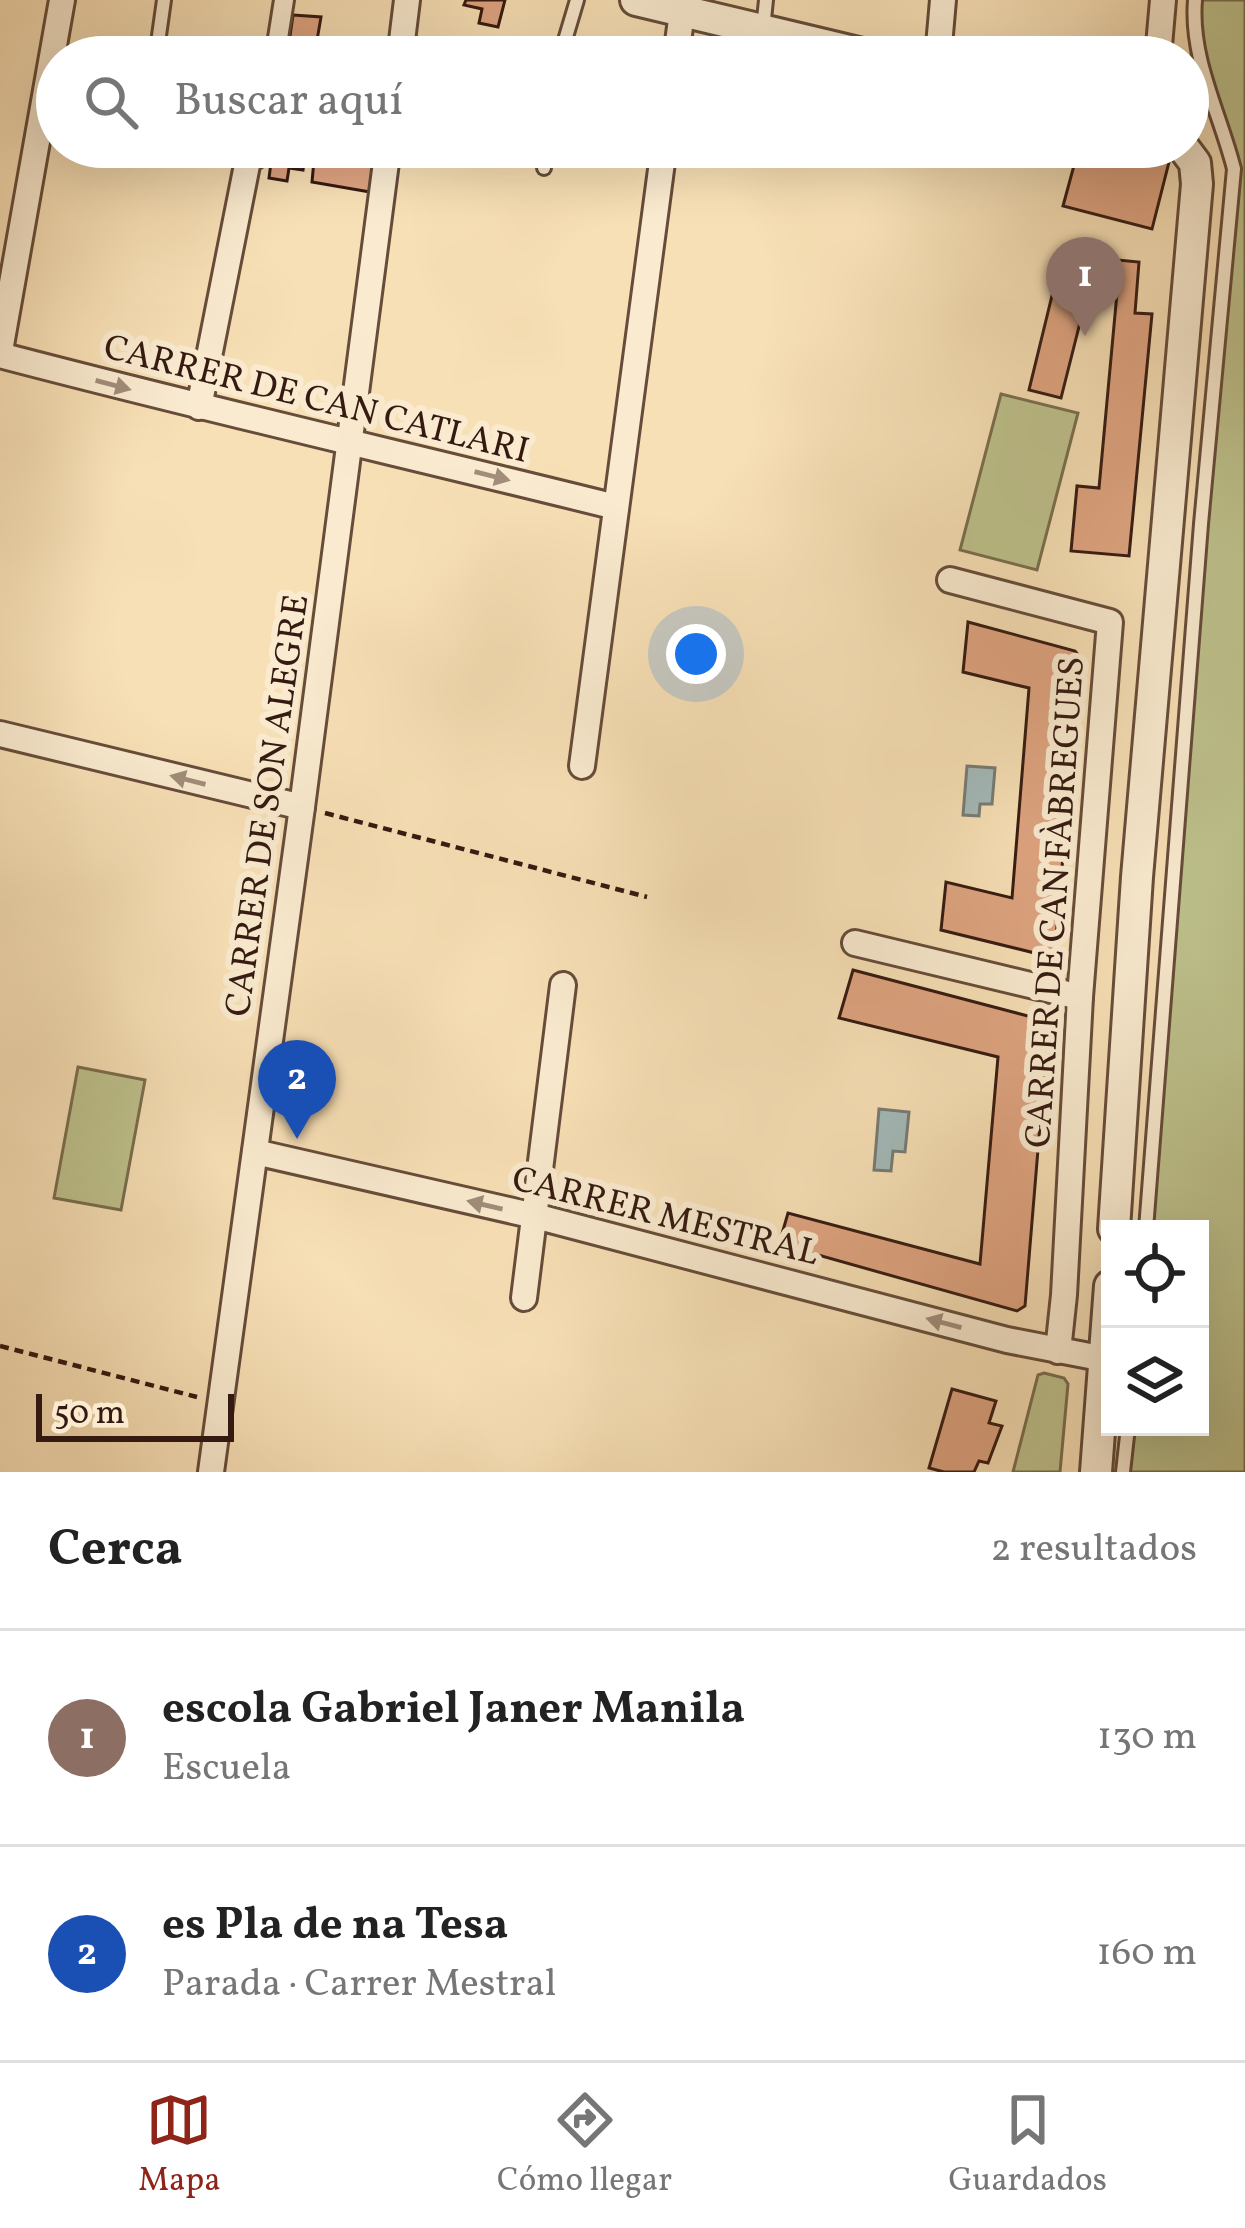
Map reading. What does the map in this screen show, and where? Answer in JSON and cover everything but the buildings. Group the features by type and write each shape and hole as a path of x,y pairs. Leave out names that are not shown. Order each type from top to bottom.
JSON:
{"street":[{"path":"56,36 62,0"},
{"path":"278,36 284,0"},
{"path":"403,36 407,0"},
{"path":"639,0 682,12 764,15 820,36"},
{"path":"940,36 943,0"},
{"path":"1160,36 1163,0"},
{"path":"679,36 682,12"},
{"path":"0,353 36,148"},
{"path":"199,407 251,168"},
{"name":"CARRER DE SON ALEGRE","path":"211,1472 385,168"},
{"path":"582,766 661,168"},
{"path":"1115,1220 1137,877 1195,168"},
{"name":"CARRER DE CAN CATLARI","path":"0,353 199,407 616,508"},
{"name":"CARRER DE CAN FÀBREGUES","path":"950,580 1110,622 1058,1351"},
{"path":"0,734 302,807"},
{"path":"855,943 1080,997"},
{"path":"524,1298 563,985"},
{"name":"CARRER MESTRAL","path":"255,1152 535,1216 984,1334 1101,1358"},
{"path":"1096,1472 1101,1409"}],"lane":[{"path":"159,36 164,0"},
{"path":"566,36 577,0"},
{"path":"1195,0 1195,36"},
{"path":"1147,1220 1234,169 1209,91"},
{"path":"1123,1472 1127,1436"}],"path":[{"path":"302,807 646,897"},
{"path":"0,1346 220,1402"}],"green space":[{"path":"1195,0 1245,0 1245,1472 1126,1472 1129,1436 1209,1436 1209,1220 1147,1220 1234,169 1209,113 1209,36 1192,36"},
{"path":"1001,394 1078,413 1037,570 960,550"},
{"path":"78,1067 145,1080 121,1210 54,1198"},
{"path":"1038,1375 1064,1378 1068,1384 1060,1472 1013,1472"}],"water":[{"path":"967,766 995,768 992,804 980,804 979,816 963,815"},
{"path":"879,1109 909,1112 905,1152 893,1151 891,1171 874,1170"}],"place":[{"name":"escola Gabriel Janer Manila","path":"1085,336"},
{"name":"es Pla de na Tesa","path":"297,1139"}]}
